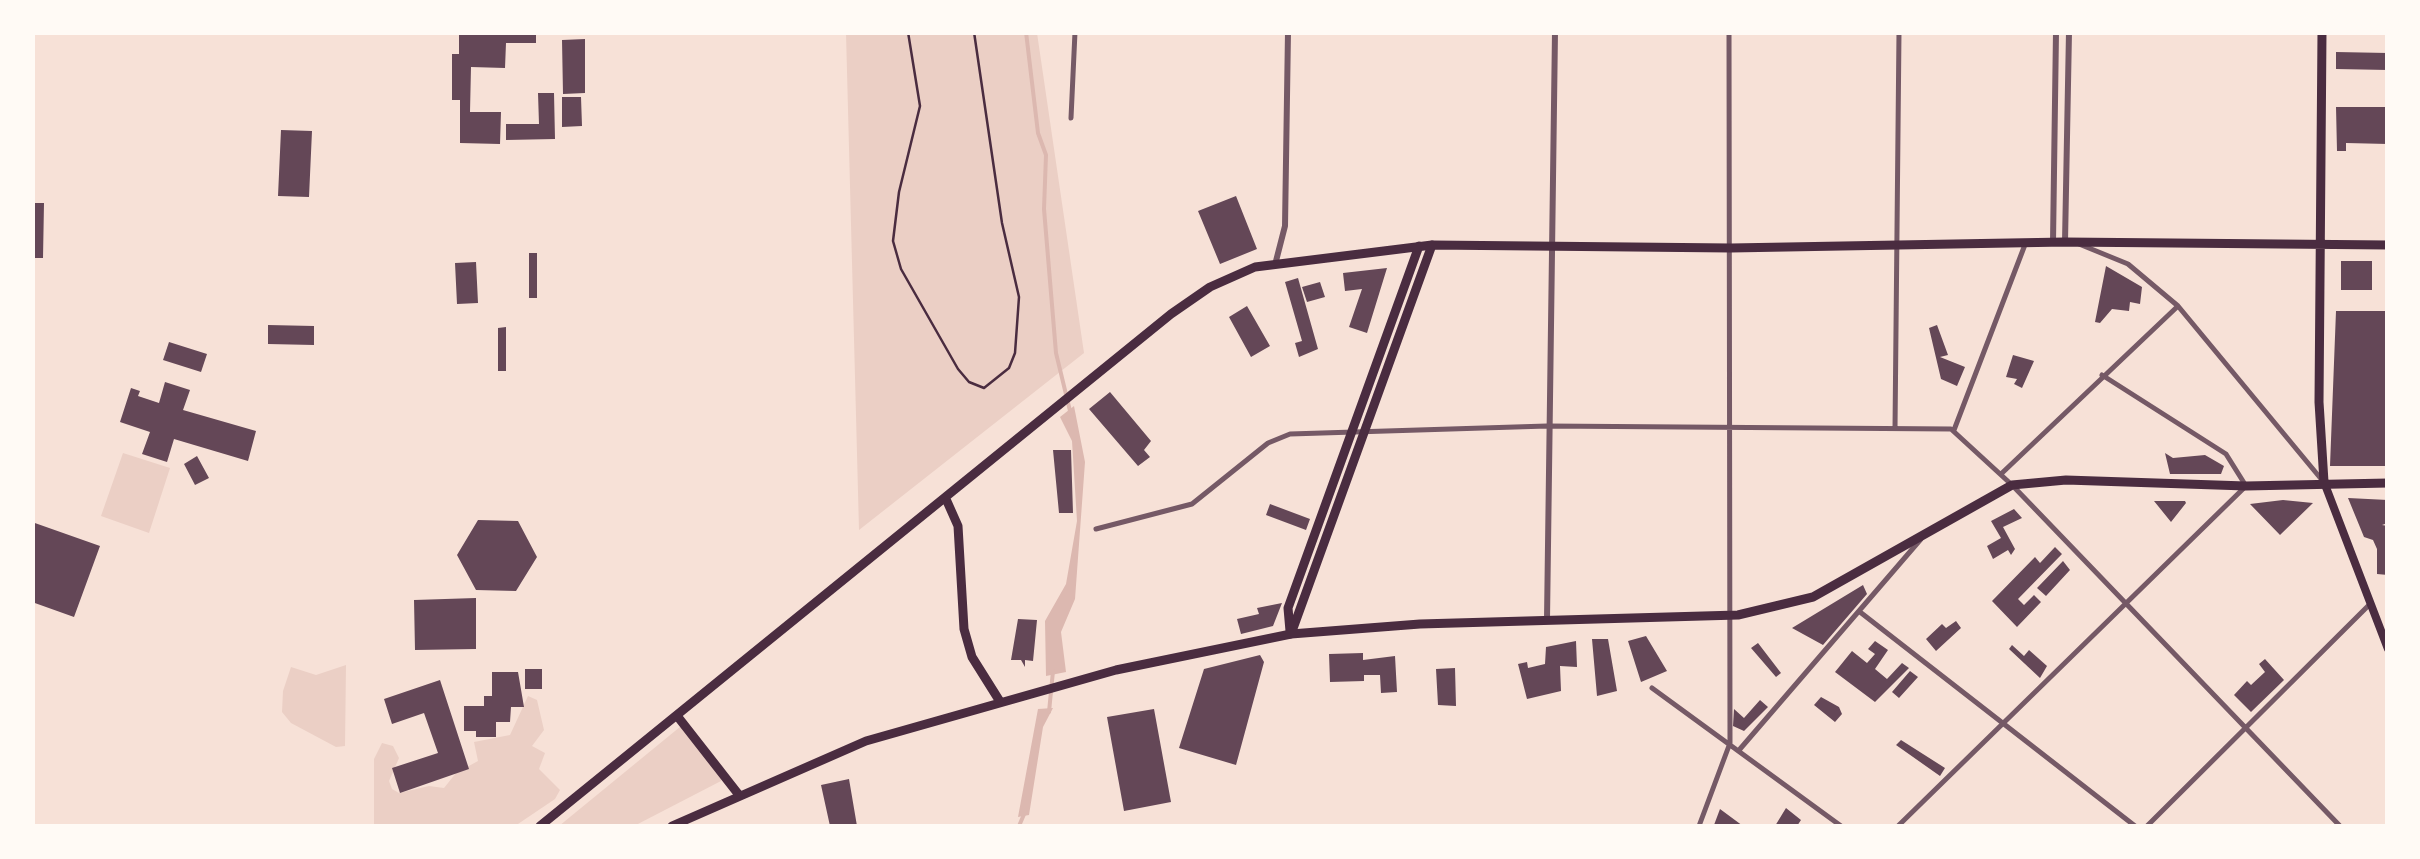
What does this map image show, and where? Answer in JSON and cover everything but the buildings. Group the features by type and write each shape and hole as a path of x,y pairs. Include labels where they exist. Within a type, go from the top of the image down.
{"main road":[{"path":"2322,32 2319,402 2324,482 2373,601 2388,649"},
{"path":"540,826 1202,292 1276,261 1418,246 1731,248 2026,242 2388,245"},
{"path":"1291,634 1288,608 1418,246"},
{"path":"1291,634 1432,246"},
{"path":"672,826 866,741 1001,699 1116,670 1291,634 1547,619 1727,614 1813,597 2012,486 2066,480 2246,486 2388,484"},
{"path":"946,500 958,526 964,629 972,658 1001,699"},
{"path":"678,716 739,795"}],"street":[{"path":"1071,118 1075,32"},
{"path":"1276,261 1284,226 1288,32"},
{"path":"1547,619 1555,32"},
{"path":"1699,826 1730,743 1729,32"},
{"path":"1895,428 1899,32"},
{"path":"2056,32 2064,242"},
{"path":"2064,242 2069,32"},
{"path":"1954,430 2026,242"},
{"path":"2064,242 2128,264 2178,306 2324,482"},
{"path":"2001,474 2178,306"},
{"path":"1898,826 2246,486 2226,454 2102,375"},
{"path":"1096,529 1192,504 1280,436 1547,426 1954,430 2247,725 2340,826"},
{"path":"1740,749 1929,530"},
{"path":"2147,826 2373,601"},
{"path":"1860,612 2134,826"},
{"path":"1652,688 1740,749 1838,826"}],"path":[{"path":"908,32 920,106 899,192 893,241 901,268 958,369 969,382 984,388 1009,368 1015,352 1018,297 1002,223 974,32"}],"shaded area":[{"path":"846,33 1037,33 1084,353 859,530"},
{"path":"1074,406 1085,462 1075,599 1061,632 1066,672 1046,676 1045,621 1066,584 1077,521 1072,441 1060,417"},
{"path":"123,453 170,468 149,533 101,516"},
{"path":"346,665 345,746 336,747 291,723 282,712 283,691 291,667 316,675"},
{"path":"528,696 537,700 544,730 532,746 545,753 539,769 560,790 555,799 515,826 374,826 374,759 382,743 393,746 399,758 389,781 392,789 399,793 429,786 444,788 456,773 478,761 474,742 510,735"},
{"path":"1053,708 1043,727 1029,815 1018,817 1038,709"},
{"path":"686,722 724,768 721,781 634,826 559,826"}],"waterway":[{"path":"1026,32 1038,133 1046,155 1044,209 1056,353 1071,415"},
{"path":"1049,712 1053,671"},
{"path":"1019,826 1025,812"}]}
